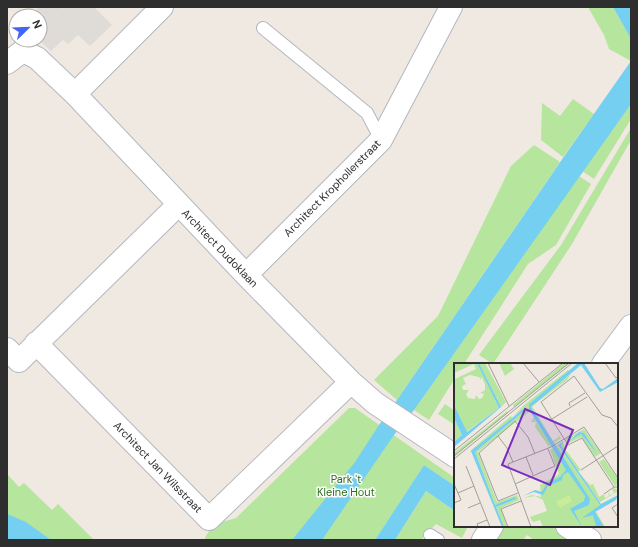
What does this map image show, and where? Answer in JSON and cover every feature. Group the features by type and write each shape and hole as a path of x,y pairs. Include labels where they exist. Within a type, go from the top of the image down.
{"street":[{"path":"75,94 162,7"},
{"name":"Architect Krophollerstraat","path":"246,275 381,140 451,7"},
{"name":"Architect Dudoklaan","path":"15,57 37,58 75,94 246,275 351,382 375,403 454,455"},
{"path":"7,349 19,361 178,204"},
{"path":"604,363 631,326"},
{"name":"Architect Jan Wilsstraat","path":"36,343 209,519 351,382"},
{"path":"483,540 491,527"},
{"path":"569,527 590,540"}],"lane":[{"path":"262,28 367,113 381,140"}],"green space":[{"path":"588,7 613,7 631,39 631,61 609,49 604,35"},
{"path":"573,99 594,114 563,157 541,140 542,103 560,116"},
{"path":"631,104 631,119 594,179 582,171"},
{"path":"631,128 631,140 572,244 494,363 479,355 561,245"},
{"path":"534,145 560,162 397,400 374,380 438,316 511,166"},
{"path":"579,176 591,184 556,245 528,264 465,363 454,363 454,380 429,420 414,410"},
{"path":"445,404 454,410 454,424 438,414"},
{"name":"Park 't Kleine Hout","path":"349,408 355,408 454,477 454,485 424,465 375,540 204,540 212,525 236,518"},
{"path":"7,474 19,487 24,483 52,510 58,504 94,540 7,540"},
{"path":"426,491 454,510 454,527 468,527 462,538 436,524 421,540 395,540"},
{"path":"501,527 556,527 576,540 534,540 527,535 523,540 493,540"}],"shaded area":[{"path":"61,7 64,9 66,7 94,7 112,25 90,46 78,35 68,44 63,40 51,51 48,48 48,8 38,8"}],"water":[{"path":"613,7 631,7 631,39"},
{"path":"631,61 631,104 414,410 394,435 322,540 292,540 355,462 379,425"},
{"path":"424,465 454,485 454,510 426,491 395,540 375,540"},
{"path":"7,514 26,522 51,540 7,540"}]}
